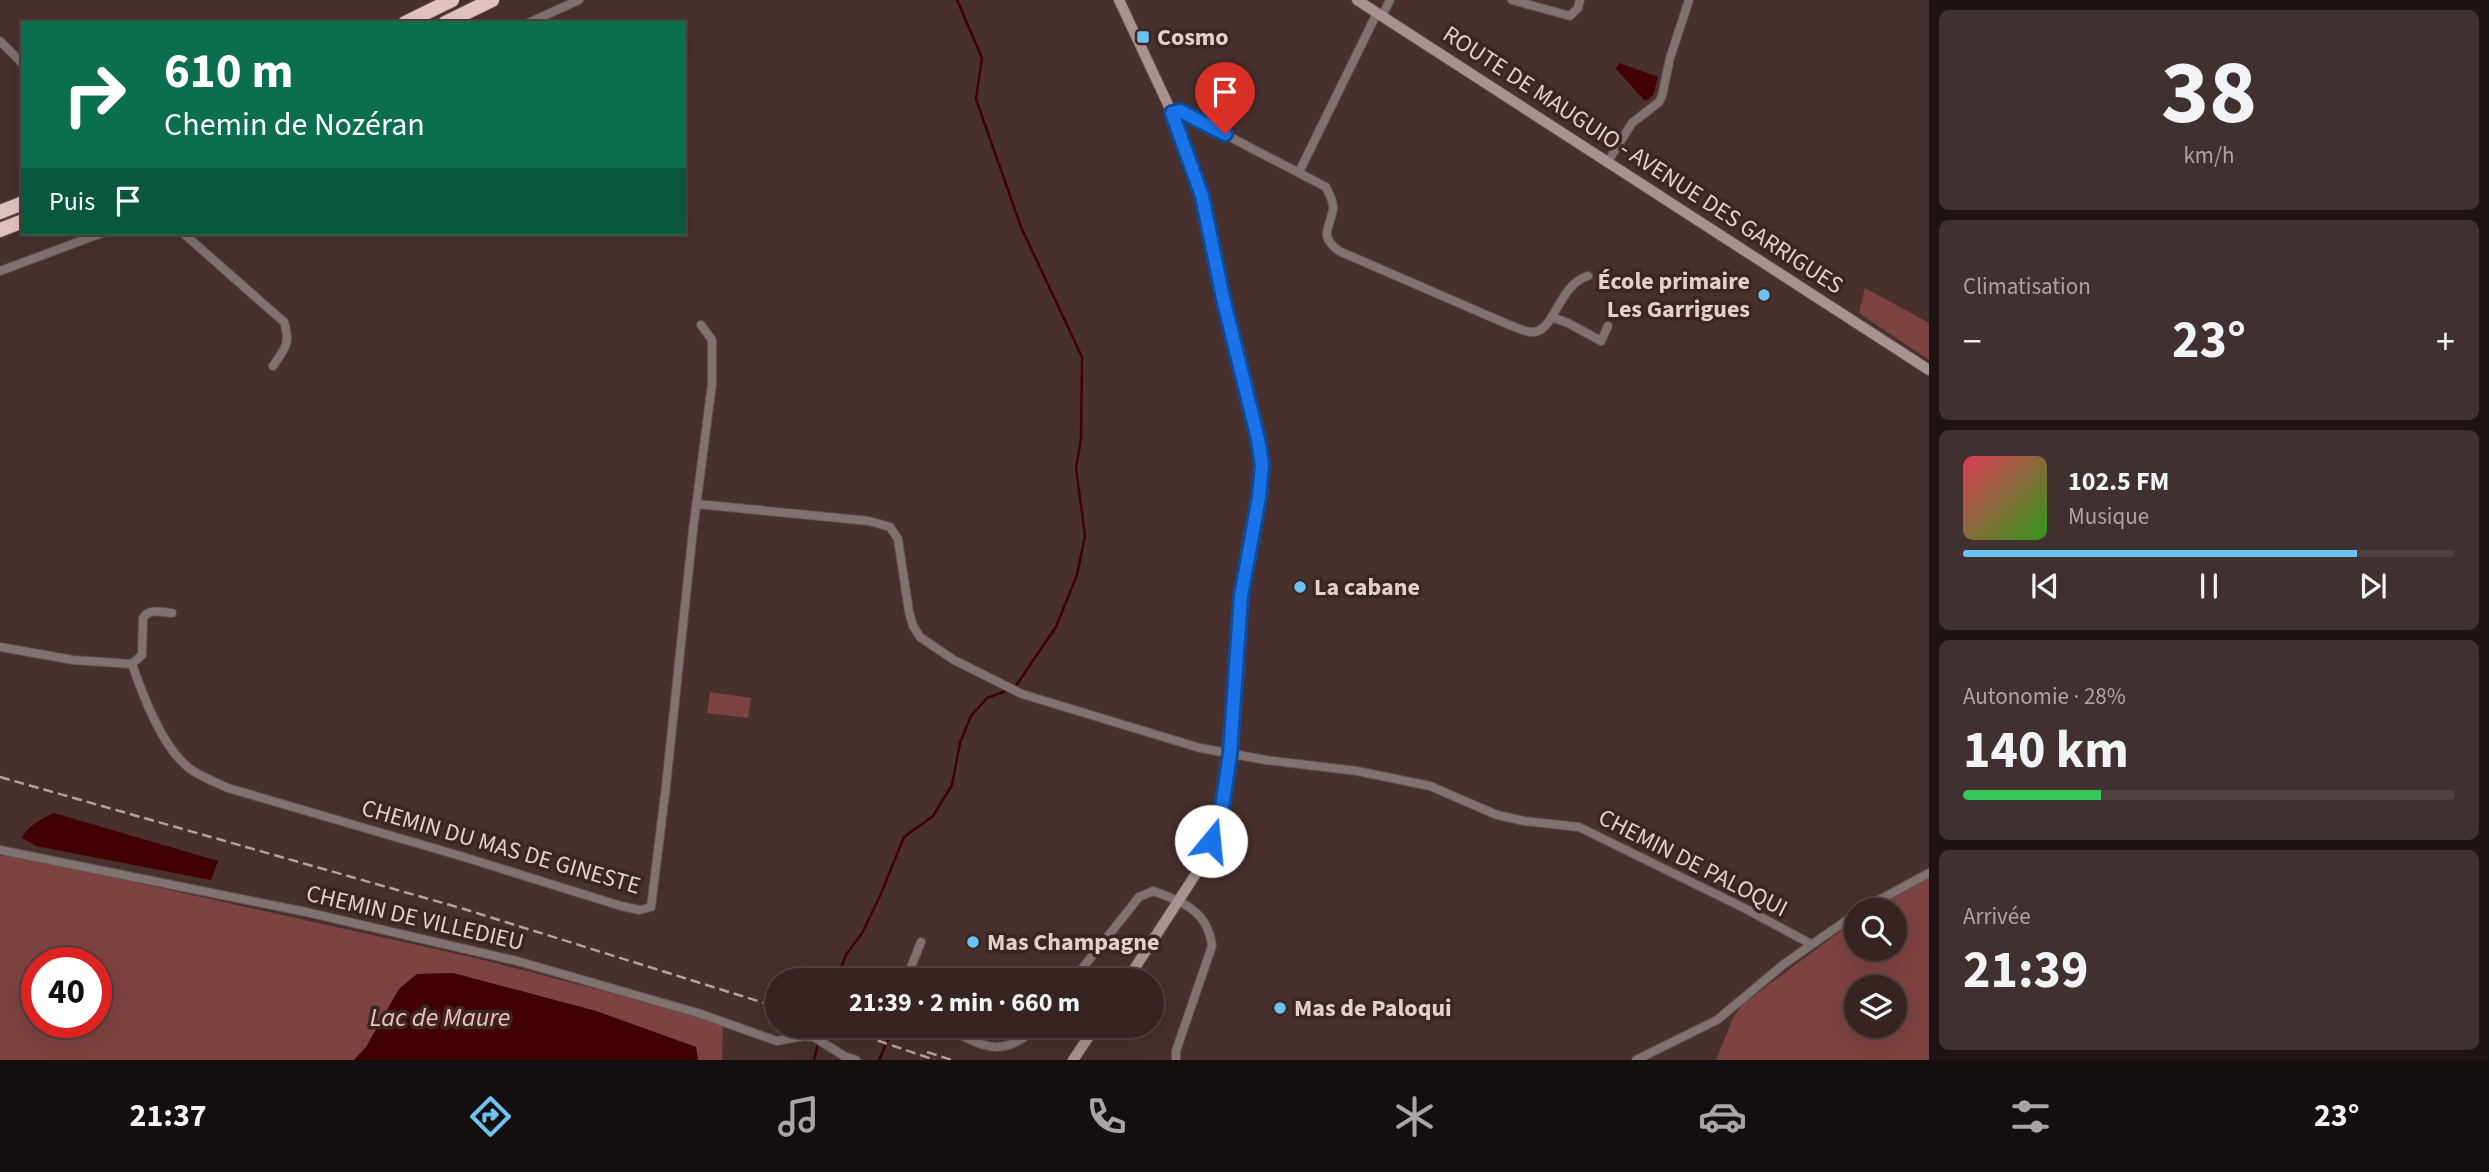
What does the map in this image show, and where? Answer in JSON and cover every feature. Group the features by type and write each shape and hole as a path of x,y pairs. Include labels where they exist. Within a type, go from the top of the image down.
{"highway":[{"path":"409,21 452,0"},
{"path":"449,21 492,0"},
{"path":"0,212 21,204"},
{"path":"0,230 21,222"}],"street":[{"path":"532,21 579,0"},
{"path":"1119,0 1172,113 1202,196 1223,298 1261,452 1260,489 1236,641 1230,754 1222,807 1199,869 1135,968"},
{"name":"ROUTE DE MAUGUIO - AVENUE DES GARRIGUES","path":"1357,0 1929,370"},
{"path":"1299,172 1379,15 1390,0"},
{"path":"1512,0 1570,16 1578,8 1580,0"},
{"path":"1607,163 1632,124 1659,102 1689,0"},
{"path":"0,41 21,62"},
{"path":"1172,113 1180,111 1325,187 1333,210 1326,236 1330,244 1339,251 1531,333 1542,330 1552,317 1565,290 1580,278 1588,276"},
{"path":"0,271 97,235"},
{"path":"185,235 284,322 289,338 274,366"},
{"path":"1552,317 1601,341 1608,326"},
{"path":"697,504 713,363 712,340 701,326"},
{"name":"CHEMIN DE PALOQUI","path":"697,504 869,521 890,527 898,539 913,626 920,637 931,646 1022,694 1200,748 1357,771 1430,786 1497,815 1578,827 1746,909 1811,944"},
{"name":"CHEMIN DU MAS DE GINESTE","path":"132,664 143,695 170,747 187,767 202,776 228,788 464,856 621,906 640,910 651,907 697,504"},
{"path":"0,647 73,660 132,664 142,655 142,618 151,611 172,613"},
{"name":"CHEMIN DE VILLEDIEU","path":"0,850 306,912 517,961 698,1013 777,1041 804,1036 818,1039 856,1060"},
{"path":"1883,898 1929,873"},
{"path":"1083,968 1139,897 1153,891 1180,901 1201,917 1207,925 1212,946 1176,1051 1176,1060"},
{"path":"1636,1060 1717,1020 1811,944 1844,921"},
{"path":"911,968 921,942"},
{"path":"968,1038 982,1045 1005,1048 1024,1038"},
{"path":"1073,1060 1088,1038"}],"shaded area":[{"path":"1865,288 1929,323 1929,360 1859,313"},
{"path":"710,692 751,698 748,718 707,713"},
{"path":"8,854 480,959 723,1022 722,1060 698,1060 696,1047 596,1011 453,973 417,974 399,989 366,1047 354,1060 0,1060 0,856"},
{"path":"1929,875 1929,1060 1716,1060 1734,1016 1743,1004 1844,929 1844,961 1907,961 1907,898 1892,898"}],"water":[{"path":"1619,63 1658,77 1653,95 1648,100 1644,100 1616,69"},
{"path":"54,813 218,861 211,880 36,846 22,838 32,826"},
{"name":"Lac de Maure","path":"453,973 596,1011 696,1047 698,1060 354,1060 366,1047 399,989 417,974"}],"waterway":[{"path":"957,0 982,58 976,99 1021,227 1082,357 1081,439 1076,468 1085,536 1077,575 1056,627 1015,687"},
{"path":"841,968 880,896 904,837 933,816 952,785 960,743 971,716 987,698 1009,690"},
{"path":"814,1060 819,1038"},
{"path":"879,1060 889,1038"}],"railway":[{"path":"0,777 464,909 765,1003"},
{"path":"870,1038 935,1060"},
{"path":"927,1052 952,1060"}],"place":[{"name":"Cosmo","path":"1143,37"},
{"name":"École primaire Les Garrigues","path":"1764,295"},
{"name":"La cabane","path":"1300,587"},
{"name":"Mas Champagne","path":"973,942"},
{"name":"Mas de Paloqui","path":"1280,1008"}],"route":[{"path":"1211,841 1222,807 1230,754 1236,641 1262,465 1202,196 1172,113 1180,111 1225,134"}]}
